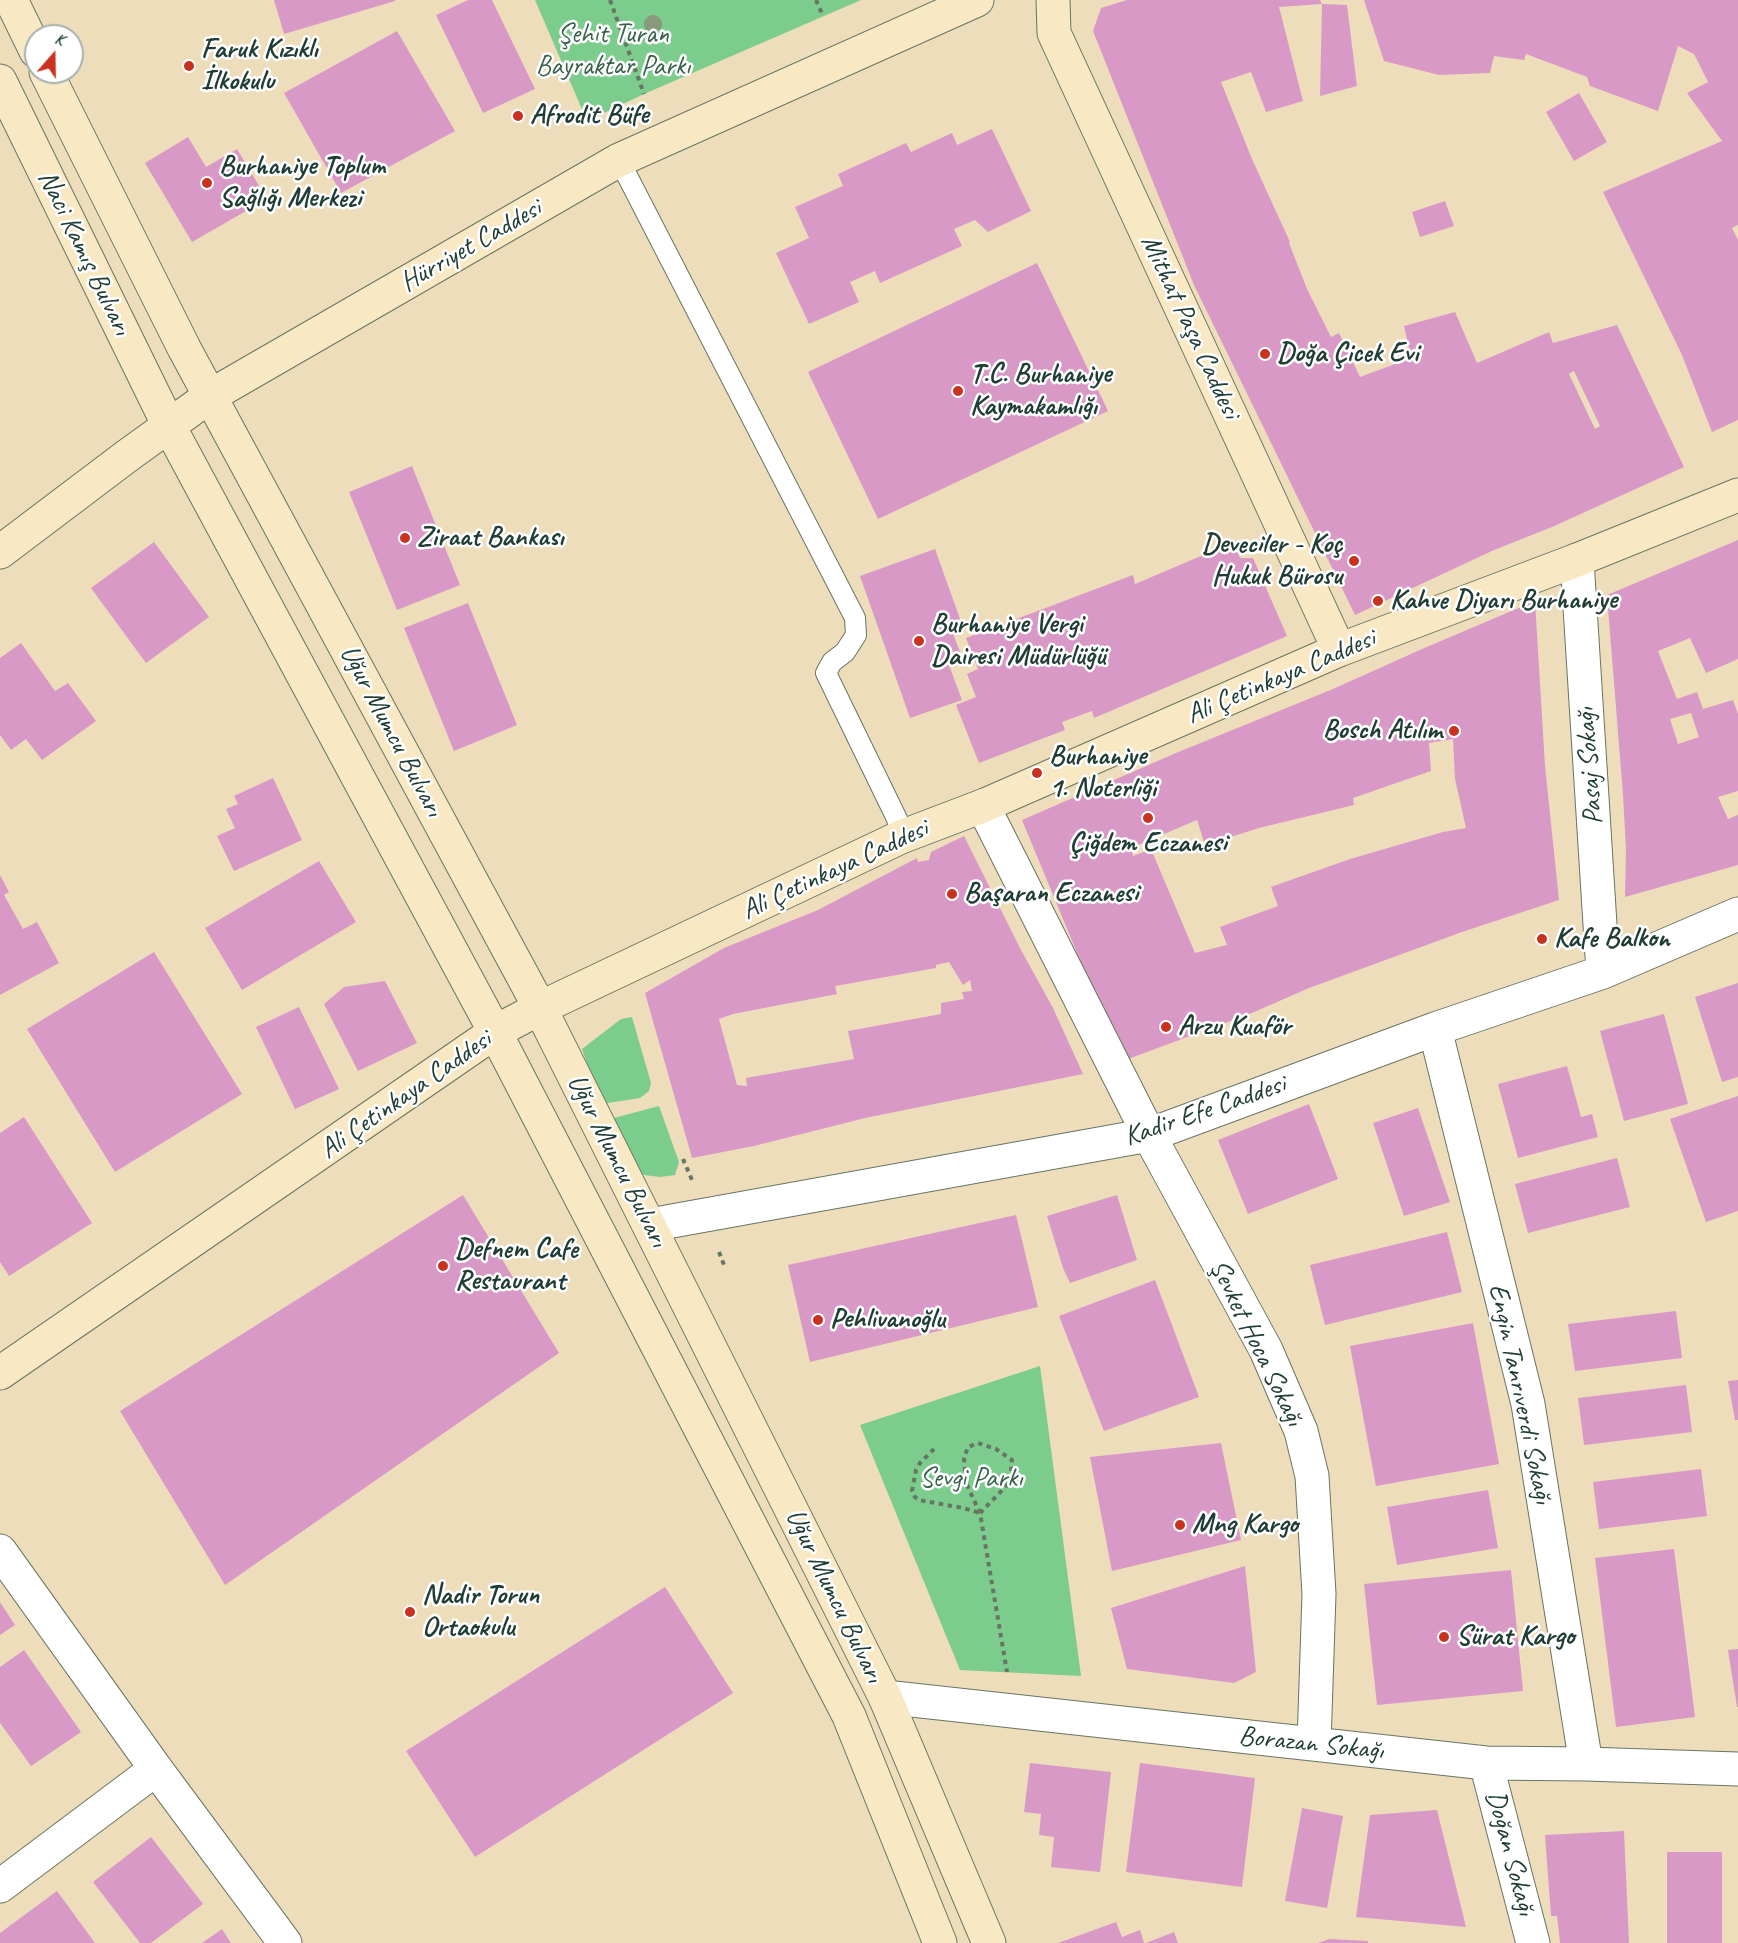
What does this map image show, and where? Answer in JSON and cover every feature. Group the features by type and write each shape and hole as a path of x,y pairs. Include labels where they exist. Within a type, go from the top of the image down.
{"street":[{"name":"Hürriyet Caddesi","path":"0,552 210,396 619,160 977,0"},
{"name":"Mithat Paşa Caddesi","path":"1053,0 1054,33 1339,650"},
{"path":"8,8 24,33"},
{"name":"Naci Kamış Bulvarı","path":"0,81 169,426"},
{"name":"Naci Kamış Bulvarı","path":"52,84 210,396"},
{"name":"Uğur Mumcu Bulvarı","path":"210,396 540,1008 650,1224 885,1697 989,1943"},
{"name":"Uğur Mumcu Bulvarı","path":"169,426 495,1032 849,1716 940,1943"},
{"name":"Ali Çetinkaya Caddesi","path":"3,1365 495,1032 540,1008 901,837 985,805 1339,650 1577,560 1738,495"},
{"name":"Pasaj Sokağı","path":"1577,560 1603,972"},
{"name":"Şevket Hoca Sokağı","path":"985,805 990,820 1149,1135 1266,1350 1301,1431 1312,1476 1319,1594 1314,1744"},
{"name":"Kadir Efe Caddesi","path":"650,1224 1149,1135 1435,1029 1603,972 1738,914"},
{"name":"Engin Tanrıverdi Sokağı","path":"1435,1029 1528,1404 1586,1764"},
{"path":"0,1551 156,1769 285,1943"},
{"name":"Borazan Sokağı","path":"885,1697 1486,1763 1738,1769"},
{"name":"Doğan Sokağı","path":"1486,1763 1533,1943"},
{"path":"0,1886 156,1769"}],"lane":[{"path":"619,160 855,618 856,635 845,652 832,662 826,673 897,819 901,837"}],"path":[{"path":"610,0 644,94"},
{"path":"816,0 823,16"},
{"path":"980,1513 1010,1482 1012,1460 996,1449 978,1443 968,1447 964,1458 964,1471 966,1483 980,1513 1007,1673"},
{"path":"934,1449 916,1470 912,1491 915,1497 919,1500 980,1513"}],"green space":[{"name":"Şehit Turan Bayraktar Parkı","path":"535,0 861,0 587,121"},
{"path":"632,1017 651,1083 649,1091 640,1098 601,1104 582,1049 621,1019"},
{"path":"659,1106 679,1162 675,1175 660,1177 644,1175 630,1166 610,1119"},
{"name":"Sevgi Parkı","path":"1040,1366 1081,1676 960,1670 860,1425"}],"building":[{"path":"274,0 395,0 395,1 284,34"},
{"path":"468,0 492,0 535,89 483,113 436,15"},
{"path":"1127,0 1320,0 1322,4 1279,7 1303,101 1266,112 1251,72 1221,82 1252,159 1290,242 1307,289 1331,337 1339,333 1360,377 1411,358 1404,326 1455,312 1477,363 1549,332 1553,343 1617,325 1684,467 1552,527 1494,550 1355,615 1194,285 1093,31 1101,8","holes":["1574,371 1600,426 1595,429 1569,374"]},
{"path":"1364,0 1738,0 1738,225 1732,228 1738,240 1738,420 1712,432 1682,355 1603,192 1722,141 1687,93 1708,82 1694,54 1678,46 1658,111 1590,86 1587,77 1526,54 1524,60 1494,56 1490,73 1439,75 1384,61"},
{"path":"1322,4 1347,5 1357,86 1320,96"},
{"path":"397,31 455,131 341,193 284,93"},
{"path":"1579,93 1607,142 1574,161 1546,112"},
{"path":"992,129 1031,211 988,232 975,220 954,229 962,246 880,283 875,271 850,282 859,302 809,324 776,253 809,238 795,207 843,186 838,174 906,143 911,152 952,133 957,145"},
{"name":"Burhaniye Toplum Sağlığı Merkezi","path":"188,137 206,167 237,149 267,199 192,242 145,163"},
{"path":"1445,201 1454,226 1420,237 1412,212"},
{"name":"T.C. Burhaniye Kaymakamlığı","path":"1037,263 1108,411 878,519 808,372"},
{"name":"Ziraat Bankası","path":"412,466 460,585 397,610 349,492"},
{"path":"1738,540 1738,659 1706,673 1690,638 1658,651 1677,699 1697,692 1703,709 1733,700 1738,714 1738,791 1718,797 1728,819 1738,815 1738,865 1625,897 1626,849 1623,795 1607,595","holes":["1691,713 1699,737 1678,744 1670,719"]},
{"path":"154,542 209,617 146,663 91,588"},
{"path":"1234,542 1240,558 1253,558 1287,636 1094,718 1092,711 1062,722 1065,730 979,763 956,705 976,697 967,674 978,669 966,638 1133,575 1135,584"},
{"name":"Burhaniye Vergi Dairesi Müdürlüğü","path":"935,549 960,619 949,623 963,660 949,665 962,700 910,718 860,576"},
{"path":"1535,601 1545,766 1559,900 1462,932 1309,988 1252,1013 1120,1062 1022,820","holes":["1453,739 1455,779 1466,828 1443,832 1350,859 1271,887 1278,906 1220,927 1227,945 1195,953 1151,849 1133,856 1131,848 1197,820 1205,845 1259,828 1354,805 1353,798 1431,771 1429,743"]},
{"path":"468,603 517,725 454,751 404,628"},
{"path":"21,643 55,691 68,683 96,721 42,760 26,739 11,750 0,735 0,658"},
{"path":"273,778 302,840 234,871 217,836 235,828 226,809 238,804 234,796"},
{"path":"964,836 1053,1008 1083,1074 865,1118 754,1146 692,1158 645,993 724,948 818,910 917,858 918,862 929,860 931,852","holes":["949,962 963,985 970,980 972,991 962,992 964,999 941,1003 941,1014 848,1031 854,1059 746,1078 747,1086 737,1085 719,1019 733,1014 837,994 835,986 936,968 936,965"]},
{"path":"319,861 356,922 242,990 205,928"},
{"path":"0,875 9,892 4,895 23,929 37,922 59,963 0,995"},
{"path":"154,952 242,1094 115,1172 27,1029"},
{"path":"385,981 417,1043 358,1071 324,1004 344,987"},
{"path":"1738,983 1738,1077 1722,1082 1695,997"},
{"path":"299,1007 339,1089 295,1109 256,1027"},
{"path":"1664,1014 1688,1104 1624,1121 1600,1031"},
{"path":"1567,1066 1581,1117 1592,1114 1598,1137 1518,1158 1498,1084"},
{"path":"1738,1096 1738,1211 1706,1222 1670,1119"},
{"path":"1309,1104 1338,1179 1248,1214 1218,1140"},
{"path":"1418,1108 1450,1202 1404,1216 1373,1123"},
{"path":"24,1117 92,1223 9,1276 0,1262 0,1133"},
{"path":"1617,1158 1630,1207 1528,1233 1515,1184"},
{"path":"463,1195 559,1353 225,1585 120,1411"},
{"path":"1117,1195 1137,1260 1070,1283 1047,1216"},
{"path":"1016,1215 1038,1307 810,1362 788,1265"},
{"path":"1447,1232 1462,1292 1325,1325 1310,1265"},
{"path":"1155,1280 1199,1397 1104,1431 1059,1316"},
{"path":"1676,1311 1682,1358 1575,1371 1568,1324"},
{"path":"1473,1323 1499,1464 1376,1486 1350,1346"},
{"path":"1738,1380 1738,1420 1735,1420 1728,1381"},
{"path":"1686,1385 1692,1432 1584,1445 1578,1398"},
{"path":"1221,1443 1241,1540 1112,1571 1090,1457"},
{"path":"1701,1469 1707,1516 1599,1529 1593,1482"},
{"path":"1488,1490 1498,1548 1397,1565 1387,1507"},
{"path":"1674,1549 1695,1717 1616,1727 1595,1558"},
{"path":"1245,1566 1256,1672 1234,1683 1127,1669 1111,1608"},
{"path":"1511,1570 1523,1691 1377,1705 1364,1584"},
{"path":"665,1587 733,1693 475,1857 406,1751"},
{"path":"0,1602 15,1625 0,1635"},
{"path":"1738,1649 1738,1707 1737,1707 1728,1650"},
{"path":"24,1650 81,1732 31,1766 0,1723 0,1667"},
{"path":"1030,1763 1111,1772 1100,1872 1051,1867 1054,1837 1039,1835 1041,1814 1024,1812"},
{"path":"1140,1763 1255,1778 1242,1887 1126,1872"},
{"path":"1302,1808 1343,1816 1327,1908 1285,1901"},
{"path":"1437,1810 1466,1927 1356,1917 1370,1815"},
{"path":"1624,1831 1629,1943 1560,1943 1557,1916 1551,1916 1545,1835"},
{"path":"151,1837 203,1904 151,1943 140,1943 93,1882"},
{"path":"1667,1852 1722,1852 1722,1943 1667,1943"},
{"path":"57,1891 95,1943 0,1943 0,1933"},
{"path":"1116,1922 1122,1937 1140,1930 1144,1943 1058,1943"},
{"path":"222,1929 231,1943 202,1943"},
{"path":"1174,1932 1178,1943 1146,1943"},
{"path":"1329,1939 1368,1941 1368,1943 1318,1943"}],"place":[{"name":"Faruk Kızıklı İlkokulu","path":"189,66"},
{"name":"Afrodit Büfe","path":"518,116"},
{"name":"Burhaniye Toplum Sağlığı Merkezi","path":"207,183"},
{"name":"Doğa Çicek Evi","path":"1265,354"},
{"name":"T.C. Burhaniye Kaymakamlığı","path":"958,391"},
{"name":"Ziraat Bankası","path":"405,538"},
{"name":"Deveciler - Koç Hukuk Bürosu","path":"1354,561"},
{"name":"Kahve Diyarı Burhaniye","path":"1378,601"},
{"name":"Burhaniye Vergi Dairesi Müdürlüğü","path":"919,641"},
{"name":"Bosch Atılım","path":"1454,731"},
{"name":"Burhaniye 1. Noterliği","path":"1037,773"},
{"name":"Çiğdem Eczanesi","path":"1148,818"},
{"name":"Başaran Eczanesi","path":"952,894"},
{"name":"Kafe Balkon","path":"1542,939"},
{"name":"Arzu Kuaför","path":"1166,1027"},
{"name":"Defnem Cafe Restaurant","path":"443,1266"},
{"name":"Pehlivanoğlu","path":"818,1320"},
{"name":"Mng Kargo","path":"1180,1525"},
{"name":"Nadir Torun Ortaokulu","path":"410,1612"},
{"name":"Sürat Kargo","path":"1444,1637"}]}
